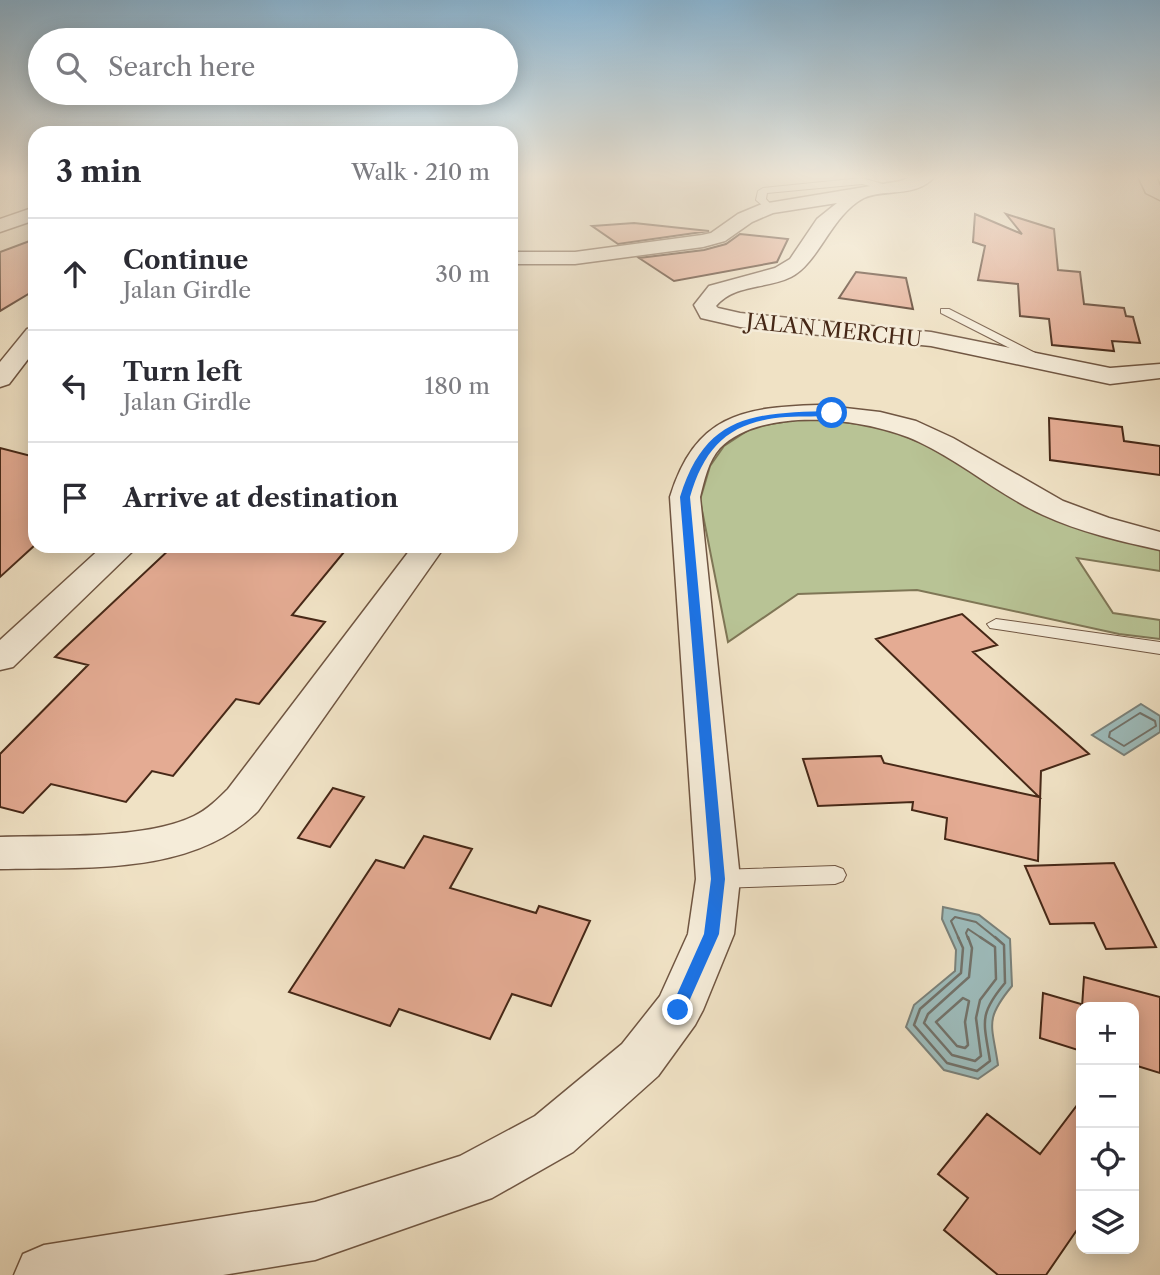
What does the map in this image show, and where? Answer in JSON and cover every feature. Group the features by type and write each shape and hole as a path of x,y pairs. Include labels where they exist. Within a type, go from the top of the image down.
{"street":[{"path":"518,258 575,258 712,239 717,236"},
{"name":"JALAN MERCHU","path":"815,236 792,267 783,273 717,291 705,305 709,313 740,320 931,339 1110,376 1160,371"},
{"path":"0,379 28,343"},
{"path":"44,1275 315,1231 472,1179 554,1134 640,1060 678,1010 711,934 718,879 685,497 694,468 713,441 739,426 785,415 832,413 888,422 927,435 1041,502 1128,534 1160,541"},
{"path":"0,659 114,553"},
{"path":"0,853 97,849 165,841 206,829 227,816 243,800 424,553"}],"lane":[{"path":"945,312 1057,367"},
{"path":"996,624 1160,648"},
{"path":"718,879 835,875"}],"green space":[{"path":"807,418 885,427 1160,548 1160,571 1077,558 1113,613 1160,620 1160,639 1119,634 917,590 798,594 728,642 700,500 710,466 724,446 753,427"}],"water":[{"path":"1141,704 1160,716 1160,732 1124,755 1092,735"},
{"path":"943,907 979,915 1010,939 1012,986 997,1007 992,1023 998,1065 978,1079 944,1070 906,1027 914,1005 955,971 956,950 942,919"}],"building":[{"path":"606,236 678,236 618,244"},
{"path":"738,236 788,239 777,262 674,281 639,258 704,250 726,244"},
{"path":"973,236 1055,236 1058,270 1080,272 1084,304 1124,308 1126,316 1133,317 1140,343 1112,341 1114,351 1052,345 1049,319 1020,316 1018,284 978,280 985,246 973,242"},
{"path":"28,242 28,294 0,311 0,252"},
{"path":"856,272 906,278 913,309 839,298"},
{"path":"1049,418 1122,427 1124,441 1160,446 1160,475 1050,460"},
{"path":"0,448 28,455 28,551 0,577"},
{"path":"166,553 343,553 292,615 325,622 259,704 236,699 173,776 152,771 126,802 51,784 23,813 0,807 0,754 88,665 55,657"},
{"path":"962,614 997,645 973,652 1089,754 1041,771 1038,861 945,839 947,818 912,810 913,802 818,806 803,759 881,756 884,763 1039,797 876,639"},
{"path":"333,788 364,797 330,847 298,838"},
{"path":"424,836 472,849 450,888 536,913 539,906 590,921 551,1006 512,994 490,1039 399,1009 390,1026 289,992 376,860 404,868"},
{"path":"1114,863 1156,947 1106,949 1094,923 1050,924 1025,866"},
{"path":"1084,977 1160,997 1160,1073 1139,1067 1139,1002 1082,1002"},
{"path":"1043,993 1076,1003 1076,1049 1040,1038"},
{"path":"1076,1107 1076,1231 1046,1275 998,1275 944,1230 968,1198 938,1174 987,1114 1040,1154"}],"route":[{"path":"678,1010 711,934 718,879 685,497 694,468 713,441 729,429 758,419 832,413"}]}
